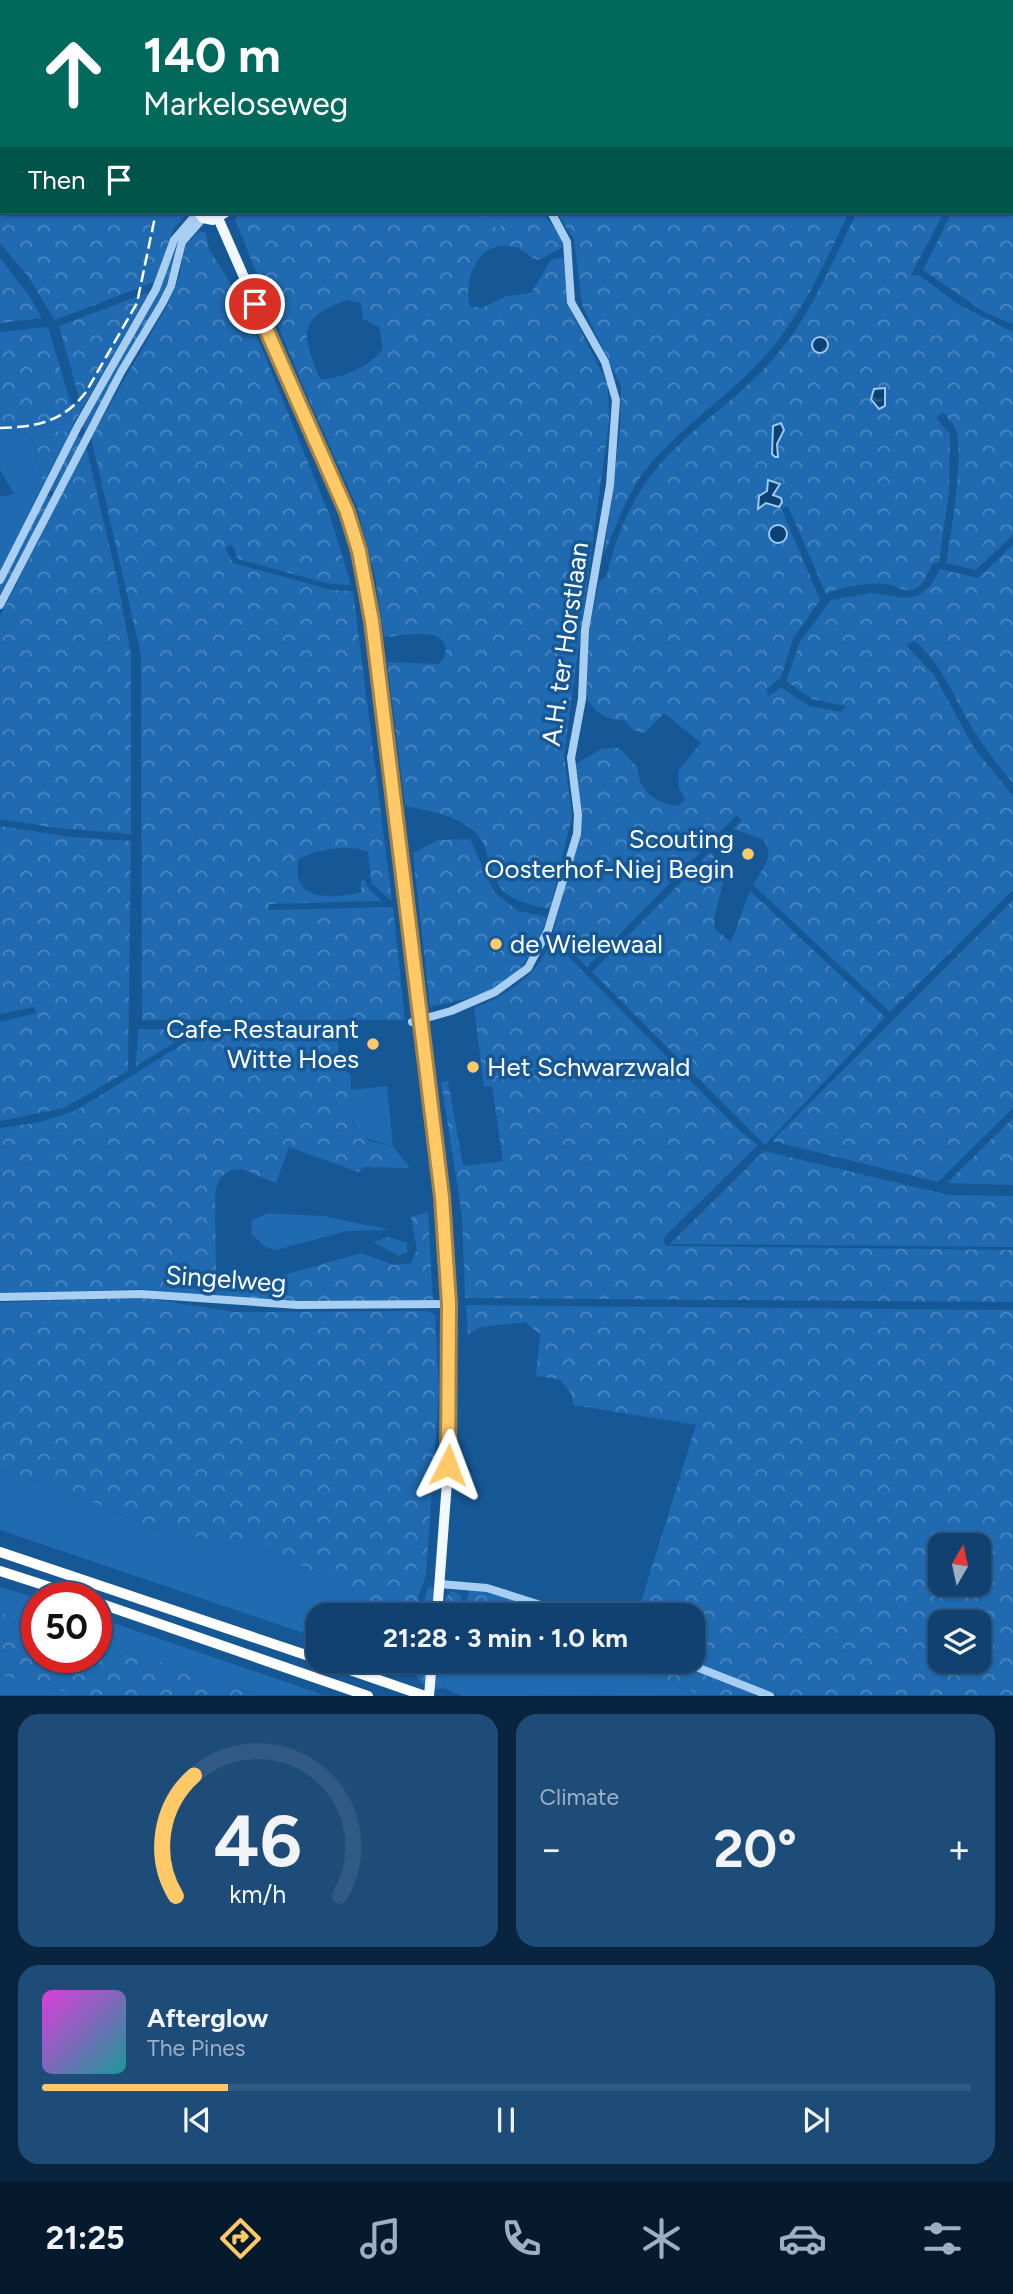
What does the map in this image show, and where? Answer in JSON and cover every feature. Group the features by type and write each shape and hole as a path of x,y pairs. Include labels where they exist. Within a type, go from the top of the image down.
{"highway":[{"path":"0,1552 306,1655"},
{"path":"0,1571 34,1582"},
{"path":"112,1608 368,1696"},
{"path":"359,1673 427,1696"}],"main road":[{"path":"200,214 222,215 248,288 327,464 359,551 372,621 416,1021 438,1155 449,1304 450,1441 438,1603"},
{"path":"427,1696 430,1673"}],"street":[{"path":"0,580 78,426 156,289 174,240 200,214"},
{"path":"0,605 121,372 162,304 171,286 182,242 200,214"},
{"name":"A.H. ter Horstlaan","path":"416,1021 495,992 528,968 548,930 576,834 579,814 571,758 582,699 585,630 610,485 616,400 605,362 571,302 568,242 552,214"},
{"name":"Singelweg","path":"0,1297 141,1294 298,1305 449,1304"},
{"path":"440,1584 487,1587 536,1603"},
{"path":"705,1670 770,1696"}],"green space":[{"path":"0,214 186,215 174,228 154,282 55,320 27,275 0,243"},
{"path":"238,214 470,214 499,229 507,214 543,214 561,236 563,247 539,260 514,247 492,248 476,263 471,273 468,295 470,306 481,308 507,296 531,293 551,260 563,257 570,309 608,385 609,422 564,755 572,816 550,909 521,902 500,887 482,841 469,827 443,815 405,806 387,662 439,664 445,656 445,646 441,639 434,635 384,637 375,576 357,507 302,384 235,220","holes":["347,300 361,303 363,319 379,327 383,348 364,366 337,377 320,379 307,339 311,321 330,307"]},
{"path":"470,214 507,214 499,229"},
{"path":"557,214 848,214 794,318 756,366 676,437 647,468 628,499 604,554 620,428 621,386 582,305 574,239"},
{"path":"856,214 943,214 911,275 919,275 959,305 1013,332 1013,535 976,570 946,563 959,457 956,430 943,412 936,418 950,434 949,492 939,562 933,564 918,587 906,590 886,584 864,585 826,594 788,506 781,508 820,600 793,639 781,677 766,690 769,696 781,687 809,706 841,712 846,706 812,699 786,681 800,642 831,600 872,593 904,598 918,596 930,586 940,569 978,578 1013,545 1013,783 971,726 932,659 914,640 907,646 934,675 974,748 1013,796 1013,890 890,1012 753,885 768,857 767,845 763,839 733,829 742,820 737,815 587,967 553,933 580,831 582,813 574,765 603,748 619,748 638,768 641,783 650,795 662,802 678,806 685,799 679,788 678,771 701,743 664,713 645,733 633,730 625,721 608,718 596,711 585,696 589,630 599,582 607,576 624,523 652,474 682,442 764,369 803,319","holes":["776,424 783,434 777,444 775,457 771,444","772,480 780,485 773,495 775,507 764,503 757,508 760,493 767,491 766,484"]},
{"path":"951,214 1013,214 1013,324 984,312 923,270"},
{"path":"199,231 206,233 209,249 245,307 331,519 351,585 330,584 238,559 232,544 225,548 233,563 332,590 353,591 392,901 372,884 368,852 352,848 334,849 299,859 300,883 306,890 326,896 349,895 361,892 361,880 365,880 368,888 382,901 269,904 268,910 393,907 405,1020 142,1020 141,655 91,437 167,306 180,274 185,246"},
{"path":"179,240 173,266 153,315 85,431 81,424 154,300"},
{"path":"0,258 30,297 42,318 0,323"},
{"path":"149,292 74,423 0,428 0,332 48,327 71,404 80,401 59,326"},
{"path":"74,423 71,431 31,434 43,485 0,571 0,497 14,494 0,470 0,428"},
{"path":"71,431 43,485 31,433"},
{"path":"75,435 82,438 55,492 48,489"},
{"path":"86,446 118,583 131,655 131,834 56,828 0,819 0,616"},
{"path":"45,495 52,497 0,600 0,584"},
{"path":"0,826 72,837 131,841 128,1071 64,1108 0,1121 0,1022 36,1013 34,1007 0,1014"},
{"path":"470,839 494,892 518,911 547,917 529,957 505,982 473,997 430,1007 413,853 438,840"},
{"path":"711,852 726,870 714,919 715,929 731,942 750,891 885,1017 765,1145 592,972"},
{"path":"1013,900 1013,1108 938,1182 772,1141"},
{"path":"551,939 740,1131 758,1145 665,1236 663,1242 667,1246 1013,1250 1013,1302 465,1298 462,1215 441,1082 448,1081 463,1166 503,1161 492,1086 484,1087 474,1008 499,997 521,982 539,963"},
{"path":"338,1028 338,1064 351,1075 353,1124 369,1141 393,1146 410,1168 364,1167 358,1172 289,1147 276,1183 242,1169 231,1170 220,1178 215,1191 216,1270 227,1280 245,1286 361,1253 394,1265 411,1263 417,1250 411,1217 428,1212 433,1302 278,1302 140,1289 0,1294 0,1128 36,1123 75,1111 207,1029"},
{"path":"138,1029 197,1029 136,1066"},
{"path":"387,1086 393,1146 362,1137 351,1118 349,1090"},
{"path":"1013,1118 1013,1185 947,1183"},
{"path":"764,1151 949,1195 1013,1196 1013,1247 670,1244"},
{"path":"268,1213 323,1216 391,1230 347,1231 276,1250 265,1247 251,1233 252,1220"},
{"path":"388,1237 407,1243 407,1252 399,1256 373,1242"},
{"path":"139,1297 234,1312 426,1311 435,1314 439,1390 426,1575 418,1597 419,1603 369,1603 346,1586 283,1557 252,1546 171,1533 142,1524 64,1489 0,1470 0,1303"},
{"path":"466,1305 1013,1310 1013,1695 777,1695 705,1667 705,1603 641,1603 696,1425 574,1405 570,1392 559,1379 536,1376 540,1334 525,1322 482,1327 468,1334"},
{"path":"0,1470 64,1489 142,1524 171,1533 252,1546 283,1557 346,1586 369,1603 306,1603 306,1634 0,1530"},
{"path":"0,1587 21,1593 21,1618 0,1613"},
{"path":"428,1587 435,1588 434,1603 424,1602"},
{"path":"470,1589 497,1593 522,1603 465,1603"},
{"path":"451,1591 461,1595 461,1603 444,1603"},
{"path":"0,1613 21,1618 21,1673 112,1673 112,1646 256,1695 78,1695 0,1675"},
{"path":"112,1622 324,1695 256,1695 112,1646"},
{"path":"414,1673 445,1673 443,1688 433,1689 422,1683"},
{"path":"445,1673 647,1673 702,1695 463,1696 443,1688"},
{"path":"647,1673 699,1673 757,1695 702,1695"},
{"path":"0,1675 78,1695 0,1695"}],"water":[{"path":"820,337 826,339 826,351 820,353 814,351 812,345 814,339"},
{"path":"885,388 885,406 879,409 871,399 874,389"},
{"path":"781,423 784,430 777,444 778,457 775,457 772,454 773,426"},
{"path":"768,480 780,484 773,495 781,498 782,502 779,507 766,503 758,509 759,496 767,491"},
{"path":"778,525 784,528 787,534 784,540 778,543 772,540 769,534 772,528"}],"railway":[{"path":"0,428 48,421 68,410 86,392 137,303 156,214"}],"place":[{"name":"Scouting Oosterhof-Niej Begin","path":"748,854"},
{"name":"de Wielewaal","path":"496,944"},
{"name":"Cafe-Restaurant Witte Hoes","path":"373,1044"},
{"name":"Het Schwarzwald","path":"473,1067"}],"route":[{"path":"255,304 347,512 367,588 442,1197 449,1304 448,1465"}]}
